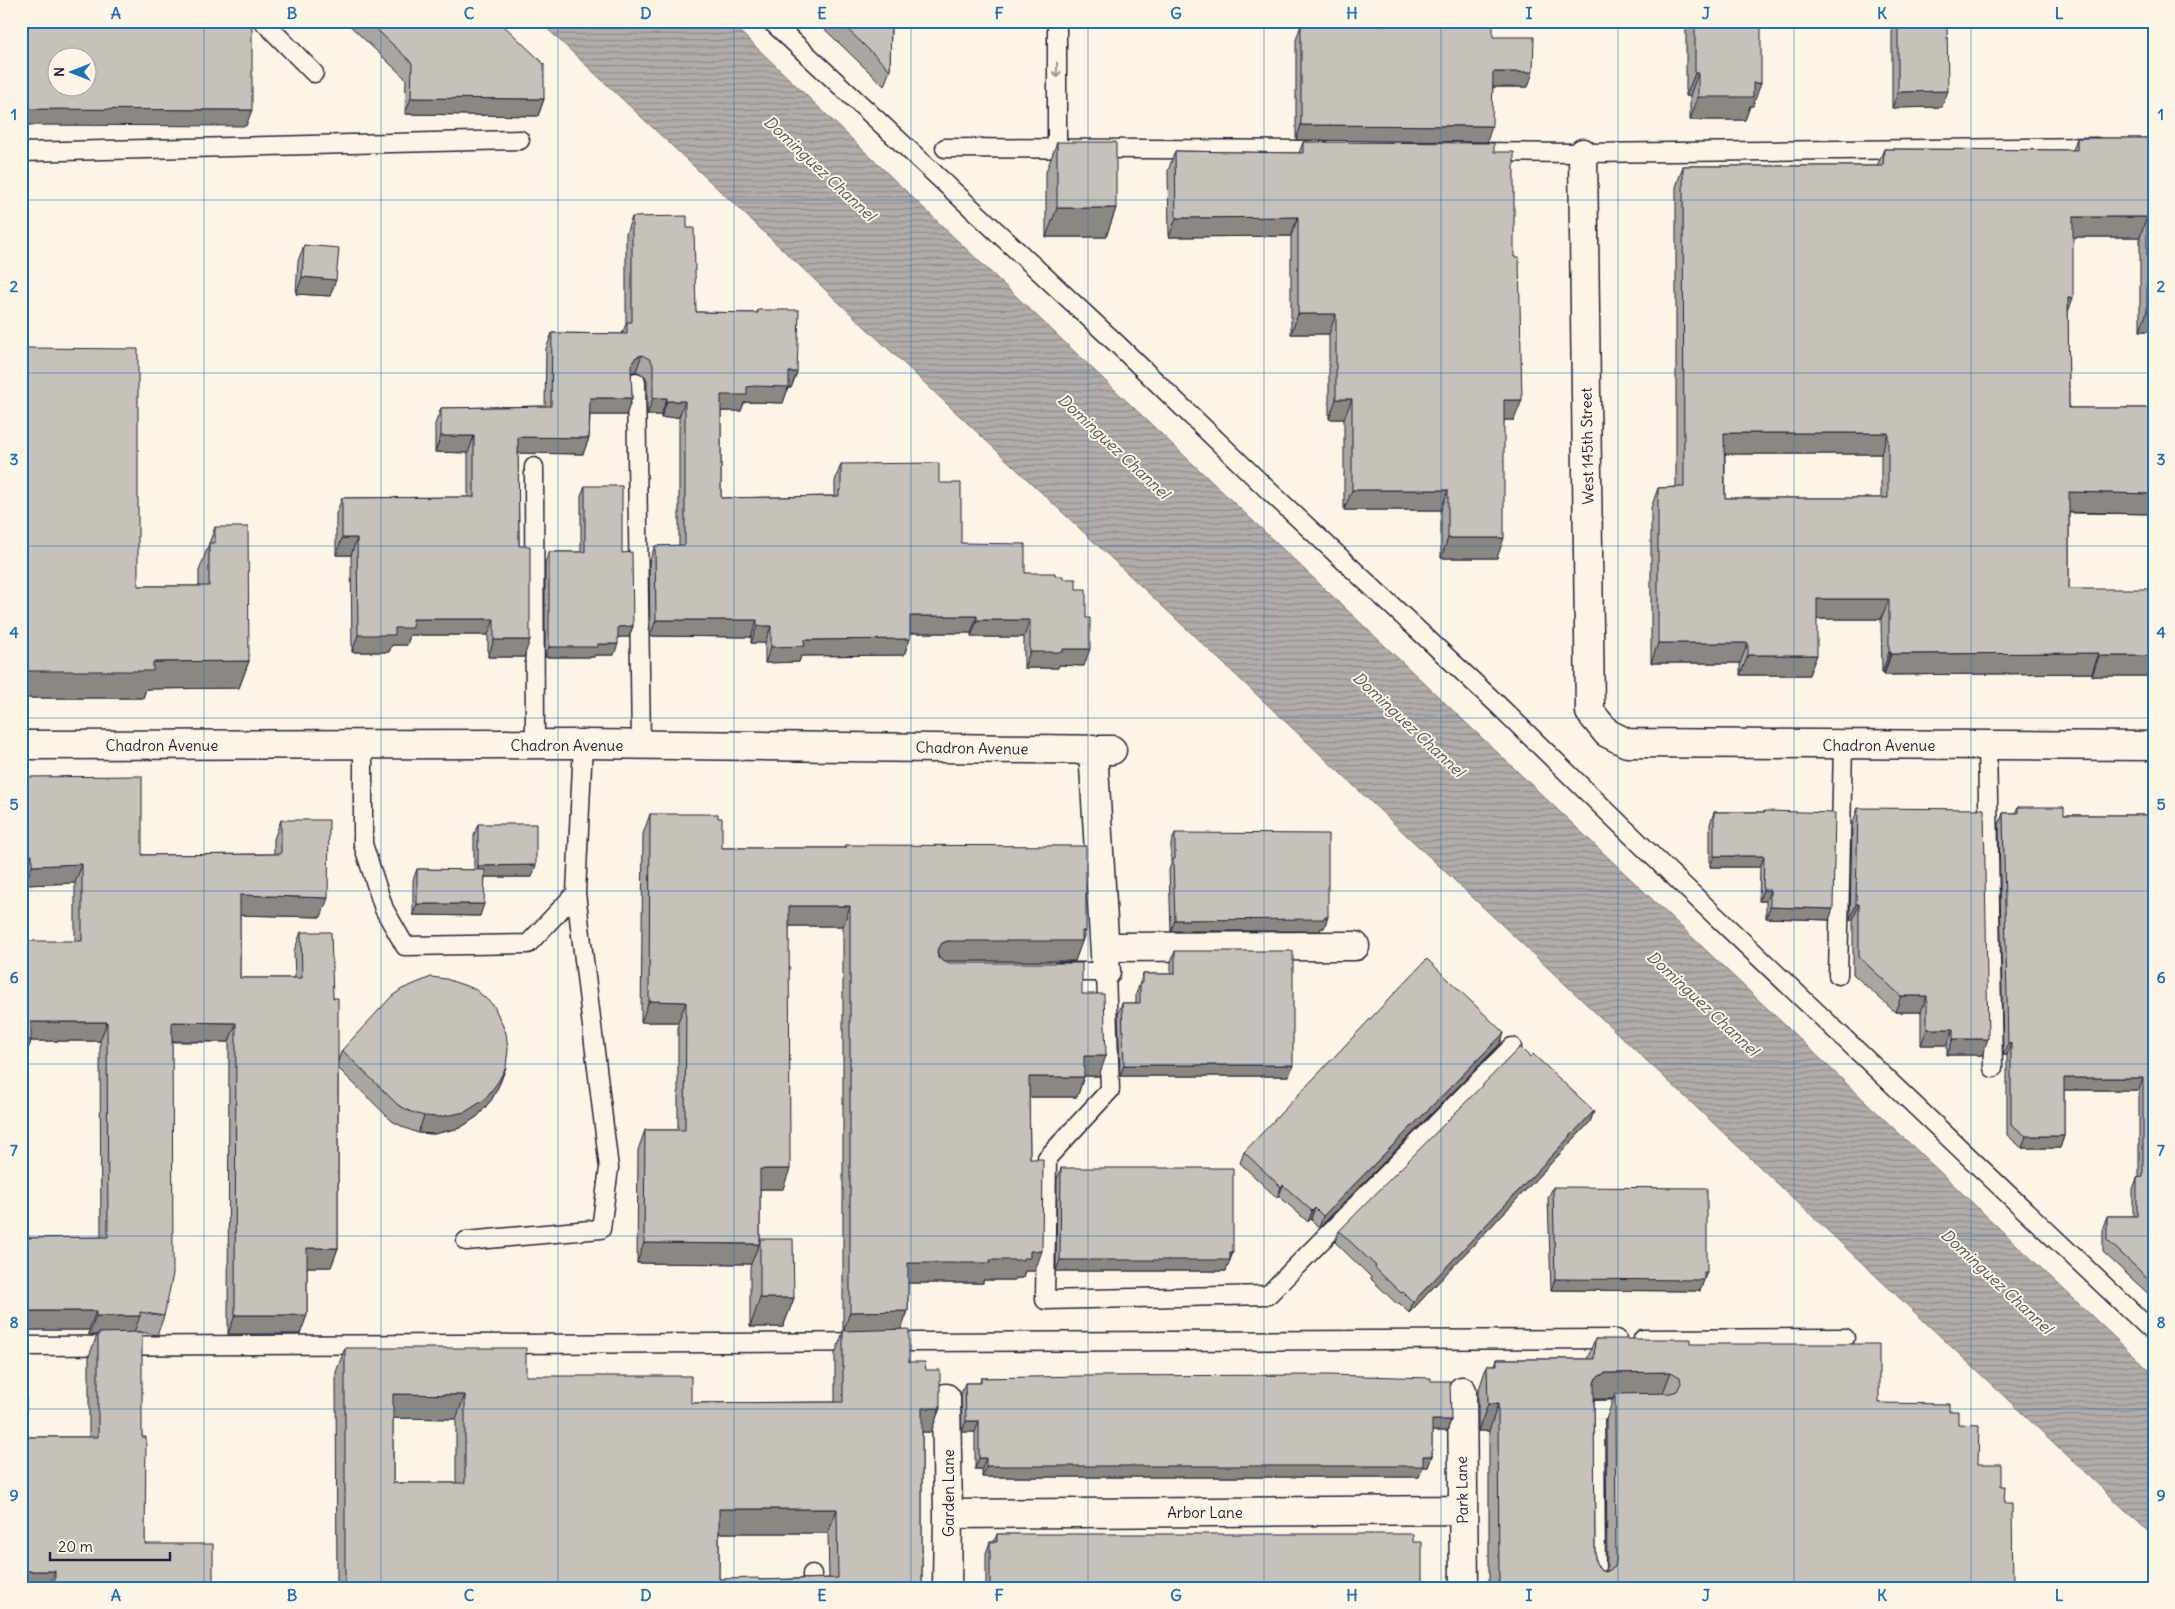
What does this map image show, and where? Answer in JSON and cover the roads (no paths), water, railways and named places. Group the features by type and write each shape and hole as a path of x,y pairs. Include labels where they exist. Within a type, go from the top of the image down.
{"street":[{"name":"West 145th Street","path":"1583,153 1590,712 1607,733"},
{"name":"Chadron Avenue","path":"1607,733 1627,743 2154,746"},
{"name":"Chadron Avenue","path":"21,745 583,744 1103,750 1106,959"},
{"path":"1106,959 1354,946"},
{"name":"Park Lane","path":"1462,1391 1464,1588"},
{"name":"Garden Lane","path":"946,1398 947,1588"},
{"name":"Arbor Lane","path":"948,1514 1462,1510"}],"lane":[{"path":"262,21 314,73"},
{"path":"771,21 1116,343 2154,1333"},
{"path":"1057,21 1057,148"},
{"path":"21,152 520,140"},
{"path":"1454,152 1583,153 2114,146"},
{"path":"945,148 1335,150"},
{"path":"636,382 641,745"},
{"path":"534,467 535,744"},
{"path":"466,1241 601,1228 609,1168 576,893 583,744"},
{"path":"1838,975 1844,744"},
{"path":"362,745 362,844 384,910 405,946 528,944 576,893"},
{"path":"1987,746 1993,1068"},
{"path":"1038,972 1106,959 1110,1090 1048,1158 1045,1300 1268,1295 1512,1047"},
{"path":"21,1346 1846,1338"},
{"path":"1596,1588 1595,1410 1652,1409"}],"water":[{"name":"Dominguez Channel","path":"539,21 729,21 962,245 2154,1375 2154,1537"}]}
